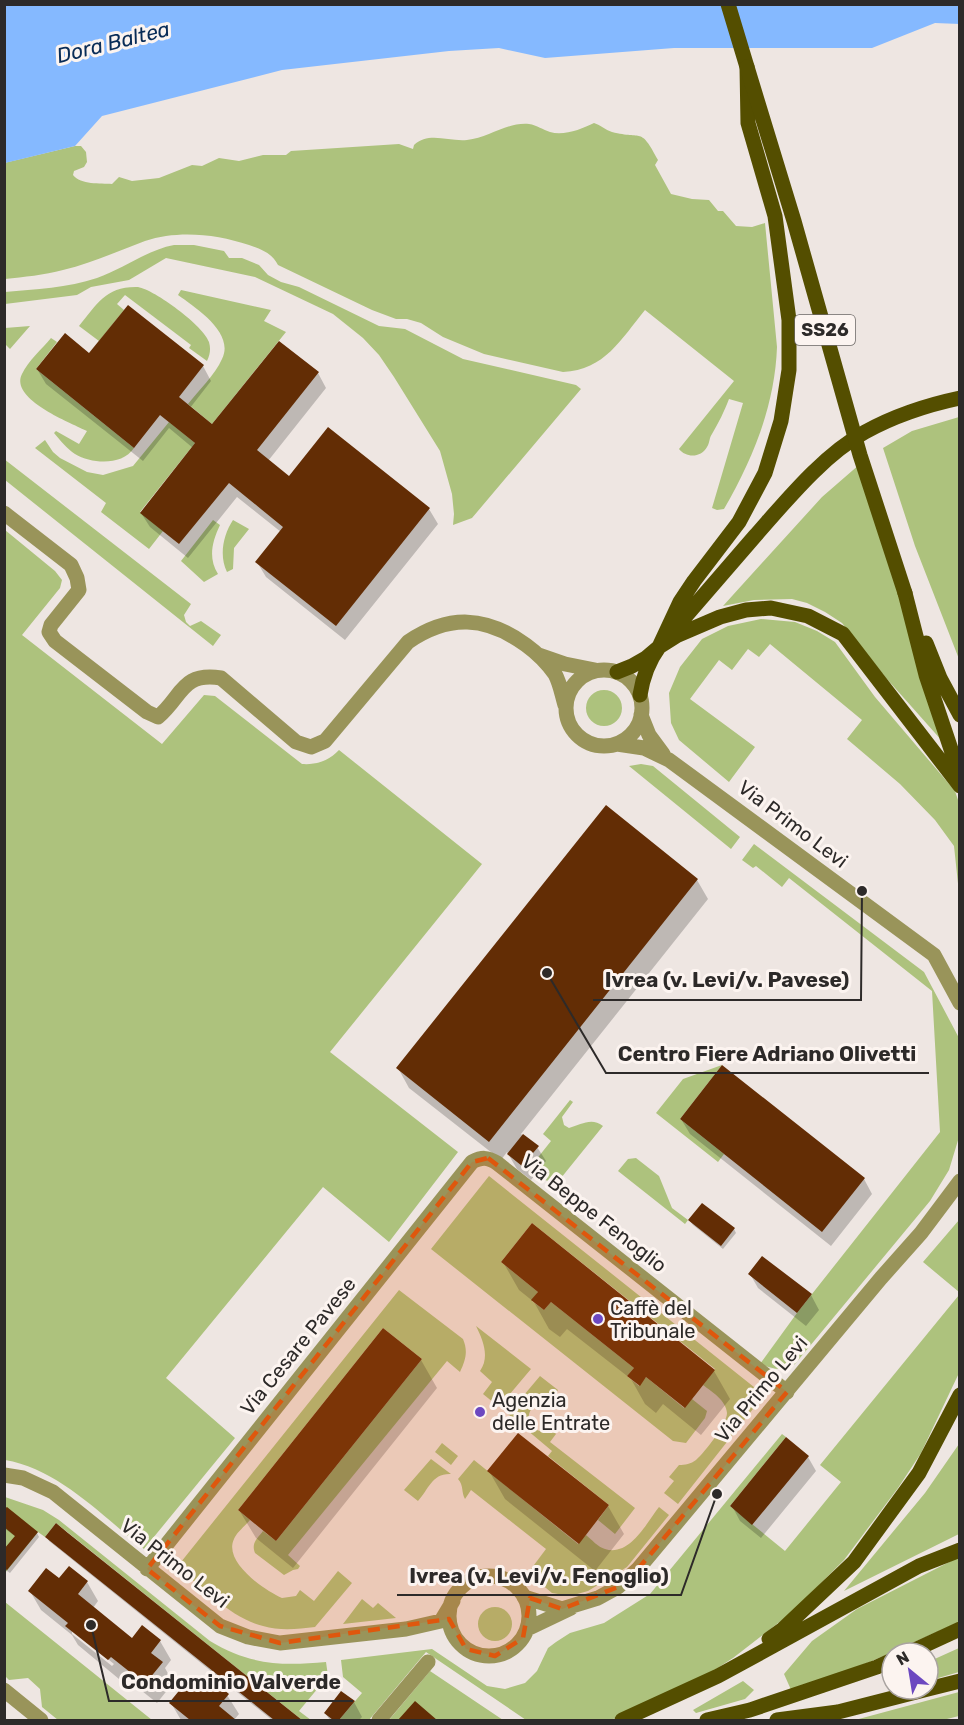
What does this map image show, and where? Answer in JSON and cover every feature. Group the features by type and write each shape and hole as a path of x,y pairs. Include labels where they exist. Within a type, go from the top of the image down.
{"main road":[{"name":"SS26","path":"728,4 794,221 860,455 906,593 940,678 959,714"},
{"path":"640,695 646,669 680,602 740,522 765,473 781,421 789,370 789,320 775,216 748,123 747,67"},
{"path":"659,647 794,491 828,459 863,432 936,403 960,398"},
{"path":"906,593 926,675 960,776"},
{"path":"617,672 639,662 659,647 696,626 747,610 771,608 808,616 843,634 960,786"},
{"path":"718,1676 783,1629 854,1562 919,1473 960,1395"},
{"path":"622,1720 718,1676 919,1566 960,1550"},
{"path":"934,1641 960,1629"},
{"path":"706,1720 750,1710 880,1666"},
{"path":"940,1686 960,1681"},
{"path":"777,1720 838,1712 881,1701"}],"street":[{"path":"4,513 71,565 77,578 79,590 48,632 55,641 147,712 158,717 167,710 188,682 205,676 221,678 296,742 311,747 325,741 408,642 424,631 460,621 493,625 539,655 556,676 565,705 566,718 571,729 580,739 591,745 604,747 617,744 633,733 641,715 640,695 634,685 617,672 566,664 539,655"},
{"path":"565,705 567,695 578,679 596,670"},
{"name":"Via Primo Levi","path":"641,715 655,745 669,760 934,955 960,1003"},
{"name":"Via Primo Levi","path":"617,744 644,748 669,760"},
{"name":"Via Cesare Pavese","path":"147,1569 472,1162 480,1158 488,1158"},
{"name":"Via Beppe Fenoglio","path":"488,1158 787,1392"},
{"name":"Via Primo Levi","path":"527,1629 608,1593 638,1569 921,1233 960,1181"},
{"name":"Via Primo Levi","path":"4,1475 23,1478 53,1492 220,1626 248,1637 280,1643 406,1629 441,1621 453,1601"},
{"path":"489,1576 502,1578 511,1583 524,1597 529,1613 527,1629 520,1641 502,1654 480,1655 469,1650 454,1635 450,1617 453,1601 457,1593 468,1582 489,1576"},
{"name":"Via Primo Levi","path":"524,1597 562,1609 579,1605"},
{"name":"Via Primo Levi","path":"406,1629 454,1635"},
{"path":"379,1720 428,1662"},
{"path":"4,1690 41,1720"}],"highlighted area":[{"path":"488,1158 787,1392 638,1569 618,1587 562,1609 530,1598 523,1638 495,1656 466,1649 449,1619 280,1643 220,1626 147,1569 472,1162"}],"green space":[{"path":"594,123 612,132 644,138 658,160 655,165 671,194 709,200 736,226 752,227 765,223 777,347 772,390 753,451 724,509 712,508 743,403 729,399 704,451 693,456 682,452 679,449 734,381 645,310 620,342 601,359 590,366 563,372 484,354 443,337 421,323 396,319 372,310 278,265 273,257 262,250 223,238 171,235 145,241 56,272 5,279 4,163 81,146 86,152 87,162 84,167 74,171 73,175 86,182 112,184 119,177 132,181 159,178 192,165 202,166 219,158 239,161 263,155 286,155 291,151 399,144 413,149 414,145 426,139 475,139 513,125 532,125 550,132 561,133 578,130"},
{"path":"174,245 194,245 224,251 229,258 242,258 259,265 268,275 281,282 299,287 379,326 405,329 463,359 576,385 581,389 472,518 453,525 452,494 440,451 379,355 363,338 333,314 255,277 166,258 129,280 91,287 77,295 5,304 5,292 51,288 86,281 107,274 154,251"},
{"path":"127,287 138,287 167,302 198,327 209,342 210,352 207,361 189,348 191,345 125,295 117,304 124,310 99,341 79,326 97,304 110,293"},
{"path":"181,290 271,310 264,321 286,332 212,424 188,404 219,365 225,349 223,340 212,322 178,295"},
{"path":"30,326 10,349 5,344 5,328"},
{"path":"51,338 57,342 36,369 134,448 129,454 106,462 90,460 75,454 54,433 56,431 79,444 87,431 44,409 24,392 20,383 22,374"},
{"path":"960,417 959,659 915,546 883,448 912,431"},
{"path":"169,422 195,443 140,512 163,531 149,549 101,512 106,503 35,448 45,440 60,458 87,472 103,475 133,466"},
{"path":"4,459 191,604 184,615 186,622 190,626 201,621 221,635 213,646 5,480"},
{"path":"860,464 943,742 887,679 842,623 825,612 792,599 754,600 723,606 822,497"},
{"path":"213,520 220,525 212,550 213,562 218,574 204,582 181,561"},
{"path":"233,520 249,529 234,548 233,569 227,572 223,559 223,546"},
{"path":"5,530 55,571 62,580 60,588 22,635 162,744 204,695 215,696 302,764 322,762 339,750 482,864 330,1052 458,1152 389,1242 323,1187 166,1378 235,1438 144,1549 62,1483 25,1465 5,1460"},
{"path":"761,619 795,622 835,642 875,697 955,791 960,806 959,893 954,846 935,820 900,784 847,739 862,720 770,644 759,657 748,649 732,670 719,660 690,699 755,747 729,782 679,740 671,723 669,693 680,667 702,639 728,626"},
{"path":"604,690 617,695 622,708 617,721 604,726 591,721 586,708 591,695"},
{"path":"641,764 653,766 740,837 731,849 629,766"},
{"path":"754,844 924,972 959,1038 959,1137 949,1170 930,1201 795,1364 782,1369 760,1364 797,1313 940,1132 932,991 789,878 782,887 756,866 753,868 742,860"},
{"path":"722,1065 680,1119 724,1154 718,1162 656,1113 683,1079"},
{"path":"570,1100 573,1102 562,1117 564,1125 569,1128 594,1122 603,1126 561,1178 552,1181 544,1180 528,1170 551,1141 543,1134"},
{"path":"636,1158 659,1176 672,1208 688,1220 685,1224 618,1171 628,1159"},
{"path":"489,1176 764,1395 678,1504 664,1493 674,1481 669,1477 679,1465 692,1462 700,1456 715,1438 726,1418 724,1404 703,1385 715,1369 532,1223 501,1262 538,1292 532,1301 544,1310 551,1302 634,1368 627,1376 639,1386 646,1377 684,1408 692,1399 707,1411 705,1418 686,1443 673,1441 431,1249"},
{"path":"959,1220 959,1292 923,1262"},
{"path":"399,1290 463,1339 466,1355 460,1372 447,1361 288,1555 300,1566 284,1575 255,1553 254,1544 257,1539 263,1531 276,1541 422,1359 383,1328 238,1510 250,1520 235,1536 232,1548 234,1557 247,1574 265,1589 282,1598 296,1596 300,1590 314,1601 338,1571 352,1583 315,1627 276,1629 251,1622 218,1601 177,1567"},
{"path":"959,1295 959,1373 921,1453 844,1560 791,1613 733,1658 699,1680 611,1720 526,1720 426,1652 369,1720 339,1720 362,1693 343,1677 341,1660 432,1649 487,1686 505,1689 525,1683 537,1671 548,1648 556,1642 570,1633 604,1623 650,1594 782,1434 786,1437 730,1506 785,1551 841,1482 820,1465"},
{"path":"476,1326 531,1369 499,1407 483,1394 492,1382 480,1371 485,1354"},
{"path":"540,1376 558,1390 548,1403 540,1402 534,1406 530,1412 530,1423 544,1432 552,1430 556,1434 550,1442 635,1508 615,1534 598,1520 609,1505 548,1456 552,1451 508,1414"},
{"path":"442,1443 458,1456 451,1465 435,1452"},
{"path":"959,1444 959,1534 844,1591 925,1493"},
{"path":"431,1459 451,1474 435,1479 418,1501 404,1490"},
{"path":"474,1460 578,1544 586,1535 605,1549 622,1548 637,1537 659,1507 669,1515 627,1567 588,1591 570,1596 552,1593 528,1573 546,1549 471,1490 465,1499 458,1479"},
{"path":"5,1497 43,1510 59,1520 210,1641 225,1649 266,1662 295,1664 326,1662 328,1676 299,1711 311,1720 302,1720 56,1523 45,1537 38,1532 5,1573"},
{"path":"959,1557 959,1622 917,1641 880,1641 880,1657 792,1692 784,1674 812,1641 857,1609"},
{"path":"362,1599 373,1608 378,1603 396,1618 343,1624"},
{"path":"5,1602 152,1720 58,1720 42,1707 40,1689 28,1678 9,1680 5,1676"},
{"path":"495,1607 507,1612 512,1624 507,1636 495,1641 483,1636 478,1624 483,1612"},
{"path":"959,1648 959,1672 940,1678 940,1657"},
{"path":"430,1671 503,1720 389,1720"},
{"path":"743,1681 754,1690 745,1699 696,1713 693,1710"},
{"path":"959,1692 959,1716 943,1720 855,1720 926,1701 940,1701 940,1697"}],"water":[{"name":"Dora Baltea","path":"959,4 960,24 935,23 872,48 674,48 545,58 499,48 449,51 282,70 102,116 75,146 5,163 4,5"}],"building":[{"path":"128,305 204,365 179,397 212,424 279,341 319,372 257,450 289,476 328,427 430,508 336,626 255,562 283,527 229,483 179,544 140,513 195,443 160,415 134,448 36,369 65,333 89,353"},
{"path":"606,805 698,879 489,1142 396,1068"},
{"path":"722,1065 865,1178 822,1232 680,1119"},
{"path":"523,1134 539,1146 522,1166 507,1154"},
{"path":"702,1203 735,1228 721,1246 688,1220"},
{"path":"532,1223 715,1370 685,1408 646,1377 640,1386 627,1376 634,1368 551,1302 544,1310 531,1300 538,1292 501,1262"},
{"path":"762,1256 812,1294 797,1313 748,1274"},
{"path":"383,1328 422,1359 276,1541 238,1510"},
{"path":"518,1433 609,1505 579,1544 487,1471"},
{"path":"786,1437 809,1456 752,1525 730,1506"},
{"path":"7,1507 38,1532 7,1570 4,1568 4,1549 15,1536 4,1527 4,1509"},
{"path":"56,1523 302,1720 274,1720 45,1537"},
{"path":"69,1566 88,1581 78,1594 132,1638 142,1625 161,1640 151,1653 163,1662 145,1684 111,1657 108,1660 65,1626 68,1623 28,1591 46,1568 59,1578"},
{"path":"210,1678 229,1694 219,1706 236,1720 190,1720 169,1703 187,1681 199,1691"},
{"path":"341,1691 355,1701 339,1720 333,1720 324,1713"},
{"path":"415,1701 437,1720 398,1720"}],"place":[{"name":"Ivrea (v. Levi/v. Pavese)","path":"862,891"},
{"name":"Centro Fiere Adriano Olivetti","path":"547,973"},
{"name":"Caffè del Tribunale","path":"598,1319"},
{"name":"Agenzia delle Entrate","path":"480,1412"},
{"name":"Ivrea (v. Levi/v. Fenoglio)","path":"717,1494"},
{"name":"Condominio Valverde","path":"91,1625"}]}
